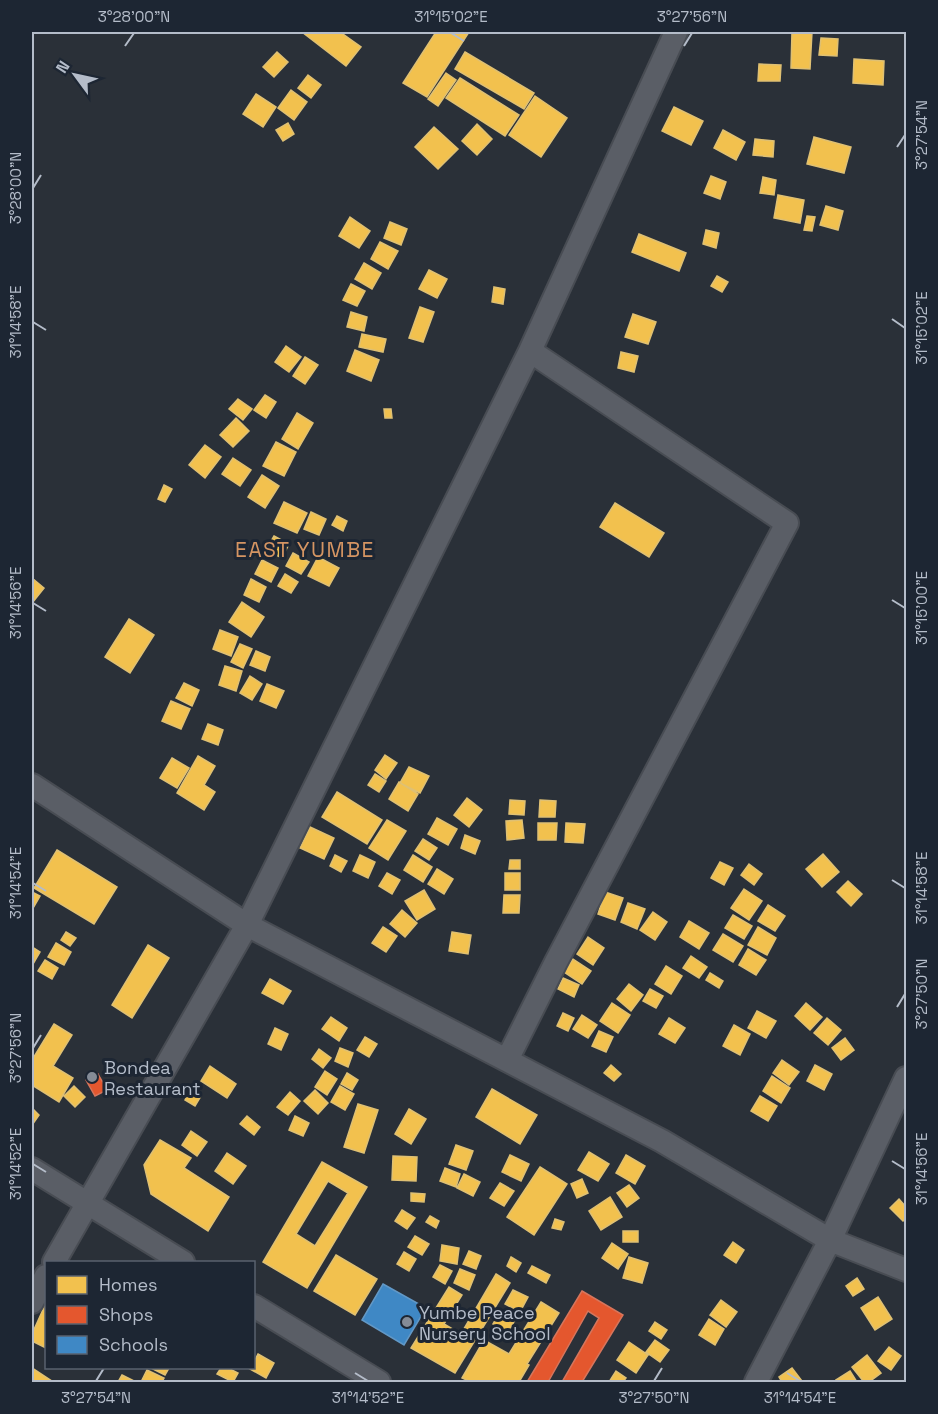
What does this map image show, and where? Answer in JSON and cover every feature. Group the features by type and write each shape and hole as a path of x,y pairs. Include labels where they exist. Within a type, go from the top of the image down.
{"street":[{"path":"55,1261 246,925 530,351 676,32"},
{"path":"507,1060 556,962 787,523 530,351"},
{"path":"32,785 246,925 662,1141 830,1240 906,1270"},
{"path":"756,1383 830,1240 906,1078"},
{"path":"32,1169 180,1261"},
{"path":"32,1302 45,1278"},
{"path":"255,1307 379,1383"}],"building: Homes":[{"path":"302,32 340,32 361,47 346,66"},
{"path":"436,32 469,32 427,97 403,83"},
{"path":"792,32 812,32 810,69 791,68"},
{"path":"821,38 838,39 837,56 819,55"},
{"path":"277,52 288,62 274,77 263,67"},
{"path":"465,52 534,93 524,109 455,69"},
{"path":"854,59 884,61 883,85 853,83"},
{"path":"759,64 781,65 780,81 758,81"},
{"path":"446,73 456,80 438,106 428,99"},
{"path":"308,75 321,85 311,98 298,88"},
{"path":"460,78 519,115 505,136 446,98"},
{"path":"291,90 307,102 294,120 278,108"},
{"path":"256,94 276,107 263,127 243,114"},
{"path":"535,96 567,118 541,157 509,135"},
{"path":"674,107 703,121 691,145 662,131"},
{"path":"288,123 294,134 283,141 276,130"},
{"path":"477,124 492,139 477,155 462,141"},
{"path":"434,127 458,149 438,169 415,147"},
{"path":"723,130 745,142 736,160 714,148"},
{"path":"814,137 851,147 844,173 807,164"},
{"path":"755,139 774,141 773,157 753,155"},
{"path":"711,176 726,182 720,199 704,193"},
{"path":"763,177 776,180 774,195 760,193"},
{"path":"778,195 804,200 800,223 774,218"},
{"path":"826,206 843,211 838,230 820,225"},
{"path":"807,216 815,217 812,231 804,230"},
{"path":"350,217 370,231 359,248 339,236"},
{"path":"390,222 407,229 401,245 384,238"},
{"path":"706,230 719,233 716,248 703,244"},
{"path":"639,234 686,253 679,271 632,252"},
{"path":"380,242 398,251 388,269 371,259"},
{"path":"364,263 381,273 372,289 355,279"},
{"path":"429,270 447,279 437,298 419,289"},
{"path":"717,276 728,282 722,292 711,286"},
{"path":"351,284 365,291 357,306 343,300"},
{"path":"494,287 505,289 503,304 492,302"},
{"path":"420,307 434,312 423,342 409,338"},
{"path":"351,312 367,317 364,331 347,327"},
{"path":"633,314 656,322 648,344 625,337"},
{"path":"362,334 386,339 383,352 359,347"},
{"path":"286,346 301,357 289,372 275,362"},
{"path":"355,350 379,360 371,381 347,371"},
{"path":"621,352 638,356 634,372 618,368"},
{"path":"305,357 318,365 305,384 293,376"},
{"path":"265,395 276,402 266,418 254,410"},
{"path":"238,399 252,409 243,420 229,409"},
{"path":"384,409 391,409 392,418 385,418"},
{"path":"297,413 313,423 298,449 282,439"},
{"path":"236,418 249,431 233,447 220,435"},
{"path":"276,442 296,452 284,476 263,466"},
{"path":"205,445 221,457 205,478 189,465"},
{"path":"233,458 251,470 240,486 222,474"},
{"path":"262,475 279,486 265,508 248,497"},
{"path":"164,485 172,489 165,502 158,499"},
{"path":"284,502 307,513 297,533 274,523"},
{"path":"615,503 664,533 649,557 600,527"},
{"path":"311,512 326,519 319,535 304,529"},
{"path":"337,516 347,521 343,531 332,525"},
{"path":"274,536 289,544 282,558 266,550"},
{"path":"293,553 309,562 301,574 286,566"},
{"path":"318,557 339,568 329,586 308,576"},
{"path":"262,560 278,568 271,582 255,574"},
{"path":"285,574 298,582 291,593 278,586"},
{"path":"32,578 44,588 32,603"},
{"path":"251,579 266,587 259,602 244,595"},
{"path":"242,602 264,617 251,637 229,622"},
{"path":"129,619 154,635 130,673 105,657"},
{"path":"220,630 238,637 231,656 213,649"},
{"path":"240,644 252,649 243,668 231,662"},
{"path":"256,651 270,657 265,671 250,665"},
{"path":"225,666 242,671 236,691 219,685"},
{"path":"250,676 262,684 252,700 240,693"},
{"path":"184,683 199,690 192,706 176,698"},
{"path":"267,684 284,691 276,708 260,701"},
{"path":"171,701 190,709 181,729 162,721"},
{"path":"208,724 223,730 218,745 202,739"},
{"path":"385,755 397,763 386,779 375,770"},
{"path":"198,756 215,766 204,785 215,792 204,810 177,793"},
{"path":"172,758 189,768 177,788 160,778"},
{"path":"409,767 429,776 420,793 400,783"},
{"path":"375,774 386,781 379,792 368,785"},
{"path":"399,782 418,794 408,811 389,799"},
{"path":"337,792 382,820 367,844 322,817"},
{"path":"467,798 482,810 469,827 454,815"},
{"path":"510,800 525,801 524,815 509,814"},
{"path":"540,800 556,801 555,817 539,817"},
{"path":"437,818 457,829 448,845 428,834"},
{"path":"387,820 406,831 388,860 369,848"},
{"path":"522,820 524,838 507,840 506,821"},
{"path":"538,823 557,823 556,840 538,840"},
{"path":"566,823 585,824 583,843 565,842"},
{"path":"310,827 334,838 324,859 300,848"},
{"path":"465,835 480,841 475,854 461,848"},
{"path":"423,839 437,848 429,860 415,851"},
{"path":"57,850 117,887 94,924 34,888"},
{"path":"823,854 839,872 822,887 806,869"},
{"path":"335,855 347,861 341,872 330,866"},
{"path":"360,855 375,862 368,878 353,871"},
{"path":"413,855 432,867 423,882 404,870"},
{"path":"510,860 520,860 520,869 509,869"},
{"path":"720,862 733,868 724,885 711,878"},
{"path":"749,864 762,874 754,885 741,875"},
{"path":"437,869 453,879 444,894 428,884"},
{"path":"387,873 400,880 392,894 379,886"},
{"path":"505,873 520,873 520,890 505,890"},
{"path":"848,881 862,894 851,906 837,892"},
{"path":"744,889 762,901 749,920 731,908"},
{"path":"424,890 435,909 417,920 405,901"},
{"path":"32,892 40,896 32,910"},
{"path":"605,892 623,898 615,920 598,914"},
{"path":"504,895 520,895 519,913 503,913"},
{"path":"628,903 645,909 637,929 621,922"},
{"path":"768,905 785,916 775,931 758,921"},
{"path":"402,910 417,923 405,937 390,924"},
{"path":"653,912 667,922 655,940 640,930"},
{"path":"733,915 752,926 744,939 725,928"},
{"path":"689,921 709,933 699,949 680,937"},
{"path":"383,927 397,936 386,952 372,943"},
{"path":"758,927 776,938 767,955 748,945"},
{"path":"66,932 76,938 70,946 61,940"},
{"path":"452,932 471,935 468,954 449,951"},
{"path":"723,934 743,946 733,962 713,950"},
{"path":"588,937 604,948 593,965 577,954"},
{"path":"56,943 71,952 64,965 48,957"},
{"path":"148,945 169,958 132,1018 112,1005"},
{"path":"32,947 40,952 33,964 32,963"},
{"path":"748,949 766,960 756,975 739,965"},
{"path":"691,956 707,967 699,978 683,968"},
{"path":"573,959 591,971 582,984 564,972"},
{"path":"45,960 58,968 52,979 38,971"},
{"path":"666,966 682,976 671,994 655,984"},
{"path":"710,973 723,981 719,988 706,980"},
{"path":"563,978 579,985 574,997 558,989"},
{"path":"270,979 291,991 283,1004 262,993"},
{"path":"629,984 643,995 631,1011 617,999"},
{"path":"650,989 663,996 656,1008 643,1001"},
{"path":"612,1003 630,1015 618,1033 600,1021"},
{"path":"806,1003 822,1017 810,1030 795,1016"},
{"path":"757,1011 776,1021 766,1038 748,1028"},
{"path":"563,1013 574,1018 568,1031 557,1026"},
{"path":"582,1015 597,1025 588,1038 573,1029"},
{"path":"331,1017 347,1028 339,1041 322,1029"},
{"path":"669,1018 685,1028 675,1043 659,1034"},
{"path":"827,1018 841,1030 828,1045 814,1033"},
{"path":"54,1024 72,1035 53,1066 73,1078 59,1102 32,1085 32,1060"},
{"path":"734,1025 750,1034 740,1055 723,1046"},
{"path":"275,1028 288,1034 281,1050 268,1044"},
{"path":"599,1031 613,1037 606,1052 592,1046"},
{"path":"365,1037 377,1044 369,1057 357,1050"},
{"path":"845,1038 854,1050 841,1060 832,1048"},
{"path":"340,1048 353,1053 348,1067 335,1061"},
{"path":"319,1049 331,1058 323,1068 312,1059"},
{"path":"782,1060 799,1072 789,1085 773,1073"},
{"path":"611,1065 621,1074 614,1081 604,1073"},
{"path":"815,1065 832,1074 824,1090 807,1081"},
{"path":"210,1066 236,1084 227,1098 201,1081"},
{"path":"325,1071 337,1079 327,1095 315,1087"},
{"path":"347,1073 358,1080 352,1090 341,1084"},
{"path":"772,1076 790,1088 781,1103 763,1091"},
{"path":"74,1086 85,1097 75,1107 64,1096"},
{"path":"340,1086 354,1094 345,1110 331,1102"},
{"path":"191,1089 201,1096 195,1106 185,1100"},
{"path":"492,1089 537,1115 520,1144 476,1117"},
{"path":"315,1090 328,1103 318,1114 304,1101"},
{"path":"290,1092 300,1101 288,1115 277,1107"},
{"path":"760,1096 777,1106 768,1121 751,1111"},
{"path":"358,1104 378,1110 364,1153 344,1147"},
{"path":"32,1108 39,1115 32,1125"},
{"path":"409,1109 426,1119 411,1144 395,1134"},
{"path":"247,1116 260,1127 254,1135 240,1124"},
{"path":"295,1116 309,1123 303,1136 289,1130"},
{"path":"191,1131 207,1142 197,1156 182,1145"},
{"path":"160,1140 191,1158 184,1168 229,1197 208,1231 151,1194 144,1165"},
{"path":"456,1145 473,1151 466,1170 449,1164"},
{"path":"589,1152 609,1164 598,1181 578,1170"},
{"path":"227,1153 246,1166 233,1184 215,1171"},
{"path":"510,1155 529,1164 521,1181 502,1172"},
{"path":"626,1155 645,1166 635,1184 616,1173"},
{"path":"393,1156 417,1157 416,1181 392,1180"},
{"path":"322,1162 367,1187 307,1288 263,1262","holes":["328,1181 348,1193 315,1246 296,1234"]},
{"path":"540,1167 567,1184 534,1235 507,1217"},
{"path":"445,1168 460,1174 456,1187 440,1181"},
{"path":"464,1174 480,1182 473,1196 457,1188"},
{"path":"582,1179 588,1193 577,1198 571,1184"},
{"path":"500,1183 514,1191 504,1206 490,1198"},
{"path":"629,1185 639,1198 627,1207 617,1193"},
{"path":"411,1193 425,1194 424,1202 411,1201"},
{"path":"610,1197 622,1217 601,1230 589,1211"},
{"path":"899,1199 906,1207 906,1218 903,1221 890,1208"},
{"path":"402,1210 415,1218 407,1229 395,1221"},
{"path":"430,1216 439,1221 436,1228 426,1222"},
{"path":"555,1219 564,1222 561,1230 552,1228"},
{"path":"623,1231 638,1231 638,1242 623,1242"},
{"path":"415,1236 429,1244 422,1255 408,1247"},
{"path":"733,1242 744,1250 736,1263 724,1255"},
{"path":"612,1243 628,1254 618,1269 602,1258"},
{"path":"442,1245 459,1248 457,1264 440,1261"},
{"path":"469,1251 481,1256 476,1269 463,1264"},
{"path":"404,1252 416,1259 409,1271 397,1264"},
{"path":"336,1255 377,1279 355,1315 314,1291"},
{"path":"511,1257 521,1263 516,1272 507,1266"},
{"path":"629,1257 648,1263 642,1283 623,1278"},
{"path":"440,1265 452,1271 445,1284 433,1277"},
{"path":"532,1266 550,1275 546,1283 528,1273"},
{"path":"460,1269 475,1275 469,1290 454,1283"},
{"path":"496,1274 510,1283 455,1373 411,1348 449,1287 462,1295 444,1324 461,1334"},
{"path":"857,1278 864,1289 853,1296 846,1286"},
{"path":"513,1290 528,1297 520,1312 505,1304"},
{"path":"878,1297 892,1319 875,1330 861,1308"},
{"path":"721,1300 737,1312 726,1327 710,1315"},
{"path":"541,1302 559,1313 527,1364 529,1365 519,1382 471,1382 462,1378 484,1340 509,1354"},
{"path":"45,1305 45,1348 32,1341 32,1334"},
{"path":"500,1312 515,1320 508,1332 493,1324"},
{"path":"709,1319 724,1329 715,1345 699,1335"},
{"path":"655,1322 667,1330 661,1339 649,1331"},
{"path":"655,1340 669,1350 660,1362 646,1352"},
{"path":"629,1342 648,1355 636,1373 617,1360"},
{"path":"889,1347 901,1356 891,1370 878,1361"},
{"path":"258,1354 274,1363 266,1378 250,1369 255,1369"},
{"path":"867,1355 881,1373 869,1382 864,1382 852,1367"},
{"path":"32,1368 52,1381 32,1382"},
{"path":"792,1368 802,1381 782,1382 779,1377"},
{"path":"153,1369 168,1369 165,1375"},
{"path":"220,1369 230,1369 238,1373 233,1382 217,1374"},
{"path":"147,1370 164,1378 162,1382 141,1382"},
{"path":"616,1371 626,1378 623,1382 609,1382"},
{"path":"850,1371 857,1382 838,1382 836,1380"},
{"path":"122,1375 136,1382 118,1382"}],"building: Shops":[{"path":"98,1074 107,1090 95,1096 86,1080"},
{"path":"582,1291 623,1315 582,1382 562,1382 599,1318 588,1311 548,1382 527,1382"}],"building: Schools":[{"path":"383,1284 426,1308 404,1345 362,1320"}],"place":[{"name":"Bondea Restaurant","path":"92,1077"},
{"name":"Yumbe Peace Nursery School","path":"407,1322"}],"district":[{"name":"EAST YUMBE","path":"305,549"}]}
